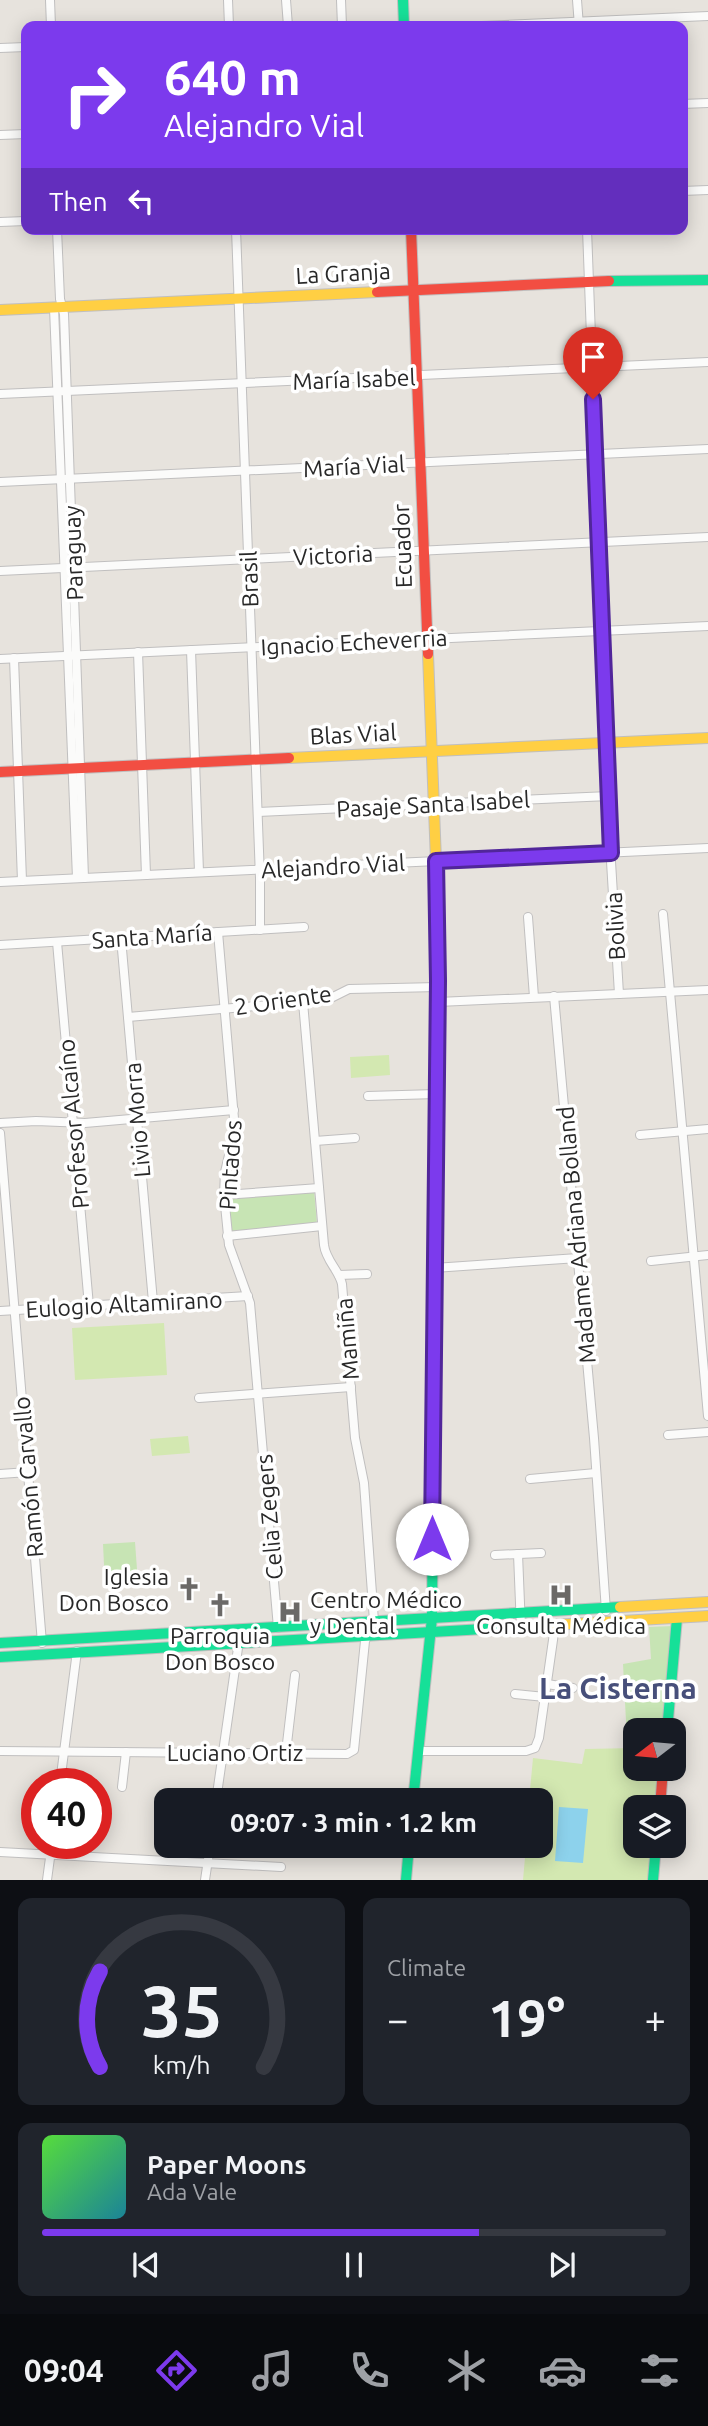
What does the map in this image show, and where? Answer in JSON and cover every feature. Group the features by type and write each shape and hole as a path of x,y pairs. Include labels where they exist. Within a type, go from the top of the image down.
{"street":[{"path":"50,0 51,21"},
{"path":"228,0 229,21"},
{"path":"286,0 288,21"},
{"path":"341,0 342,21"},
{"path":"403,0 404,21"},
{"path":"577,0 579,21"},
{"path":"627,21 708,16"},
{"path":"0,48 21,47"},
{"path":"688,104 708,103"},
{"path":"0,135 21,134"},
{"path":"688,191 708,190"},
{"path":"0,222 21,221"},
{"name":"Paraguay","path":"57,235 80,878"},
{"name":"Brasil","path":"236,235 260,930"},
{"name":"Ecuador","path":"411,235 436,861 438,987 432,1618 414,1788"},
{"name":"Bolivia","path":"587,235 619,994"},
{"name":"La Granja","path":"0,310 703,277"},
{"name":"María Isabel","path":"0,394 708,362"},
{"name":"María Vial","path":"0,482 708,449"},
{"name":"Victoria","path":"0,571 708,537"},
{"name":"Ignacio Echeverria","path":"0,659 708,626"},
{"path":"191,650 199,872"},
{"path":"138,652 146,875"},
{"path":"14,658 22,881"},
{"name":"Blas Vial","path":"0,772 708,738"},
{"name":"Pasaje Santa Isabel","path":"258,812 609,796"},
{"name":"Alejandro Vial","path":"0,882 708,848"},
{"path":"663,914 694,1257 705,1342 708,1416"},
{"path":"528,917 534,997"},
{"name":"Santa María","path":"0,945 304,927"},
{"name":"Pintados","path":"218,932 235,1136 225,1172 227,1237 233,1262 248,1296 259,1394"},
{"name":"Livio Morra","path":"121,938 153,1302"},
{"name":"Profesor Alcaíno","path":"57,942 89,1306"},
{"name":"2 Oriente","path":"128,1017 303,1002 331,998 349,989 438,987"},
{"path":"438,1002 708,990"},
{"name":"Madame Adriana Bolland","path":"554,996 607,1623"},
{"name":"Mamiña","path":"303,1002 322,1226 326,1255 342,1284 355,1438 364,1483 374,1621 367,1636"},
{"path":"368,1096 436,1094"},
{"path":"0,1123 73,1123 234,1110"},
{"path":"640,1135 708,1129"},
{"name":"Ramón Carvallo","path":"0,1133 3,1208 15,1310 43,1654"},
{"path":"315,1141 355,1138"},
{"path":"224,1195 319,1188"},
{"path":"227,1237 322,1226"},
{"path":"651,1261 708,1255"},
{"path":"434,1268 578,1258"},
{"path":"339,1275 367,1274"},
{"name":"Eulogio Altamirano","path":"0,1311 248,1296"},
{"path":"199,1398 351,1387"},
{"name":"Celia Zegers","path":"259,1394 279,1641"},
{"path":"668,1435 708,1432"},
{"path":"0,1474 28,1472"},
{"path":"530,1479 596,1473"},
{"path":"495,1555 541,1553"},
{"path":"518,1554 521,1628"},
{"path":"0,1643 708,1602"},
{"path":"668,1718 677,1618 682,1610 691,1604"},
{"path":"0,1657 708,1616"},
{"path":"418,1751 533,1749 539,1741 555,1626"},
{"path":"218,1788 241,1629"},
{"name":"Luciano Ortiz","path":"0,1751 347,1754 354,1750 367,1636"},
{"path":"62,1768 78,1639"},
{"path":"286,1752 295,1675"},
{"path":"547,1684 573,1688"},
{"path":"516,1694 545,1697"},
{"path":"122,1787 126,1752"},
{"path":"0,1852 21,1853"},
{"path":"205,1880 209,1858"},
{"path":"406,1880 408,1858"},
{"path":"653,1880 655,1858"},
{"path":"47,1880 50,1859"},
{"path":"112,1859 281,1867"}],"green space":[{"path":"389,1055 390,1075 351,1078 350,1057"},
{"path":"314,1190 317,1224 231,1232 228,1198"},
{"path":"164,1323 167,1375 75,1380 72,1328"},
{"path":"188,1436 190,1453 152,1456 150,1439"},
{"path":"135,1542 138,1583 105,1585 103,1544"},
{"path":"673,1626 665,1718 626,1718 623,1664 651,1659 649,1627"},
{"path":"623,1748 623,1782 659,1782 657,1795 623,1795 623,1858 651,1858 649,1880 523,1880 525,1858 553,1858 553,1788 530,1788 533,1758 582,1764 585,1749"}],"water":[{"path":"559,1807 588,1809 583,1863 555,1861"}],"traffic: fast":[{"path":"403,0 404,21"},
{"path":"609,281 708,280"},
{"path":"414,1788 432,1618 434,1376"},
{"path":"0,1643 620,1607"},
{"path":"668,1718 677,1618"},
{"path":"0,1657 518,1627"},
{"path":"406,1880 408,1858"},
{"path":"653,1880 655,1858"}],"traffic: slow":[{"path":"0,310 377,292"},
{"path":"428,654 436,861 437,1071"},
{"path":"289,758 708,738"},
{"path":"620,1607 708,1602"},
{"path":"518,1627 708,1616"}],"traffic: jam":[{"path":"411,235 428,654"},
{"path":"377,292 609,281"},
{"path":"0,772 289,758"},
{"path":"434,1376 437,1071"},
{"path":"661,1795 662,1782"}],"place":[{"name":"Iglesia Don Bosco","path":"189,1589"},
{"name":"Consulta Médica","path":"561,1595"},
{"name":"Parroquia Don Bosco","path":"220,1605"},
{"name":"Centro Médico y Dental","path":"290,1612"}],"district":[{"name":"La Cisterna","path":"618,1688"}],"route":[{"path":"432,1539 438,981 436,861 611,853 593,399"}]}
